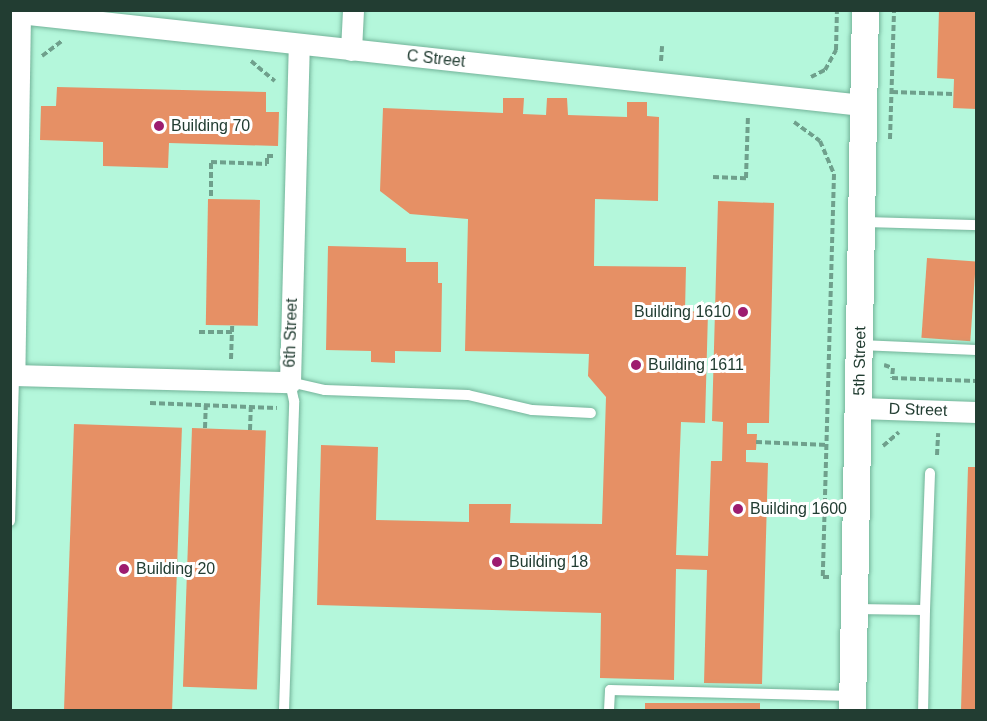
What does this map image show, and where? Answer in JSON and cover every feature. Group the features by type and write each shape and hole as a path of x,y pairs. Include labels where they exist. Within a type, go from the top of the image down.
{"street":[{"path":"351,50 352,10"},
{"name":"5th Street","path":"852,703 854,609 874,448 859,408 864,10"},
{"path":"14,375 15,12"},
{"name":"C Street","path":"15,12 299,45 862,105"},
{"name":"6th Street","path":"14,375 290,382 299,45"},
{"name":"D Street","path":"859,408 976,412"}],"lane":[{"path":"861,222 976,225"},
{"path":"860,345 976,350"},
{"path":"10,521 14,375"},
{"path":"284,711 294,401 290,382 325,390 468,395 532,410 591,413"},
{"path":"923,711 930,473"},
{"path":"854,609 926,610"},
{"path":"609,711 610,690 852,703"}],"path":[{"path":"798,77 809,78 825,70 836,50 837,10"},
{"path":"38,62 48,49 66,39"},
{"path":"661,62 662,46"},
{"path":"248,59 280,85"},
{"path":"650,60 673,63"},
{"path":"892,92 953,94"},
{"path":"738,114 758,116"},
{"path":"712,177 746,178 748,115"},
{"path":"785,118 820,141 834,174 823,576 835,577"},
{"path":"211,196 211,162 267,164 267,156 284,156"},
{"path":"229,381 232,326"},
{"path":"199,332 232,332"},
{"path":"146,403 277,408 280,416"},
{"path":"205,428 206,405"},
{"path":"250,430 251,407"},
{"path":"756,442 874,448 898,432 908,432"},
{"path":"928,433 948,434"},
{"path":"937,456 938,433"}],"building":[{"path":"939,10 976,10 976,109 953,108 954,79 937,78"},
{"name":"Building 70","path":"57,87 266,92 266,112 279,112 278,146 169,143 168,168 103,166 103,142 40,140 41,106 56,106"},
{"path":"503,98 524,98 523,114 546,115 547,98 567,98 568,115 627,117 627,102 647,102 647,116 659,117 658,201 595,199 594,266 686,267 685,311 708,312 705,423 681,422 676,555 708,556 711,461 722,461 723,422 712,421 718,201 774,203 769,423 747,423 747,434 757,434 756,450 746,450 746,462 768,463 762,684 704,683 707,570 676,569 674,680 600,678 601,613 317,605 321,445 378,447 376,520 469,522 469,504 511,504 510,523 602,524 606,397 588,376 589,354 465,351 468,219 410,214 380,191 383,108 503,113"},
{"path":"208,199 260,200 258,326 206,325"},
{"path":"328,246 406,248 406,262 438,262 438,283 442,283 441,352 395,351 395,363 371,362 371,351 326,350"},
{"path":"927,258 976,261 970,341 921,338"},
{"name":"Building 20","path":"74,424 182,428 172,710 64,710"},
{"path":"192,428 266,431 257,689 183,687"},
{"path":"968,467 976,467 976,710 961,710"},
{"path":"645,703 760,703 760,710 645,710"}],"place":[{"name":"Building 70","path":"159,126"},
{"name":"Building 1610","path":"743,312"},
{"name":"Building 1611","path":"636,365"},
{"name":"Building 1600","path":"738,509"},
{"name":"Building 18","path":"497,562"},
{"name":"Building 20","path":"124,569"}]}
